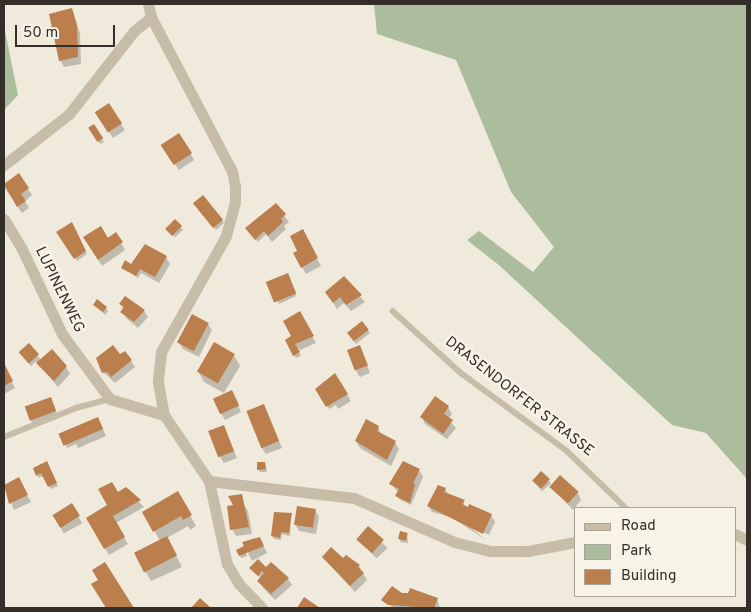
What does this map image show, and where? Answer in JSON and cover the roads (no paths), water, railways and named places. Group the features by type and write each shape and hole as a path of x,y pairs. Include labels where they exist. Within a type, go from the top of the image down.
{"street":[{"path":"148,4 151,16 232,171 235,186 235,202 226,236 161,352 158,382 164,415 209,481 227,564 239,584 262,608"},
{"path":"4,165 69,114 134,31 151,16"},
{"name":"LUPINENWEG","path":"4,220 22,249 62,334 110,399"},
{"path":"110,399 164,415"},
{"path":"209,481 354,498 454,542 489,552 528,552 574,542"}],"lane":[{"name":"DRASENDORFER STRASSE","path":"393,311 461,372 567,451 625,507"},
{"path":"4,437 76,408 110,399"}]}
